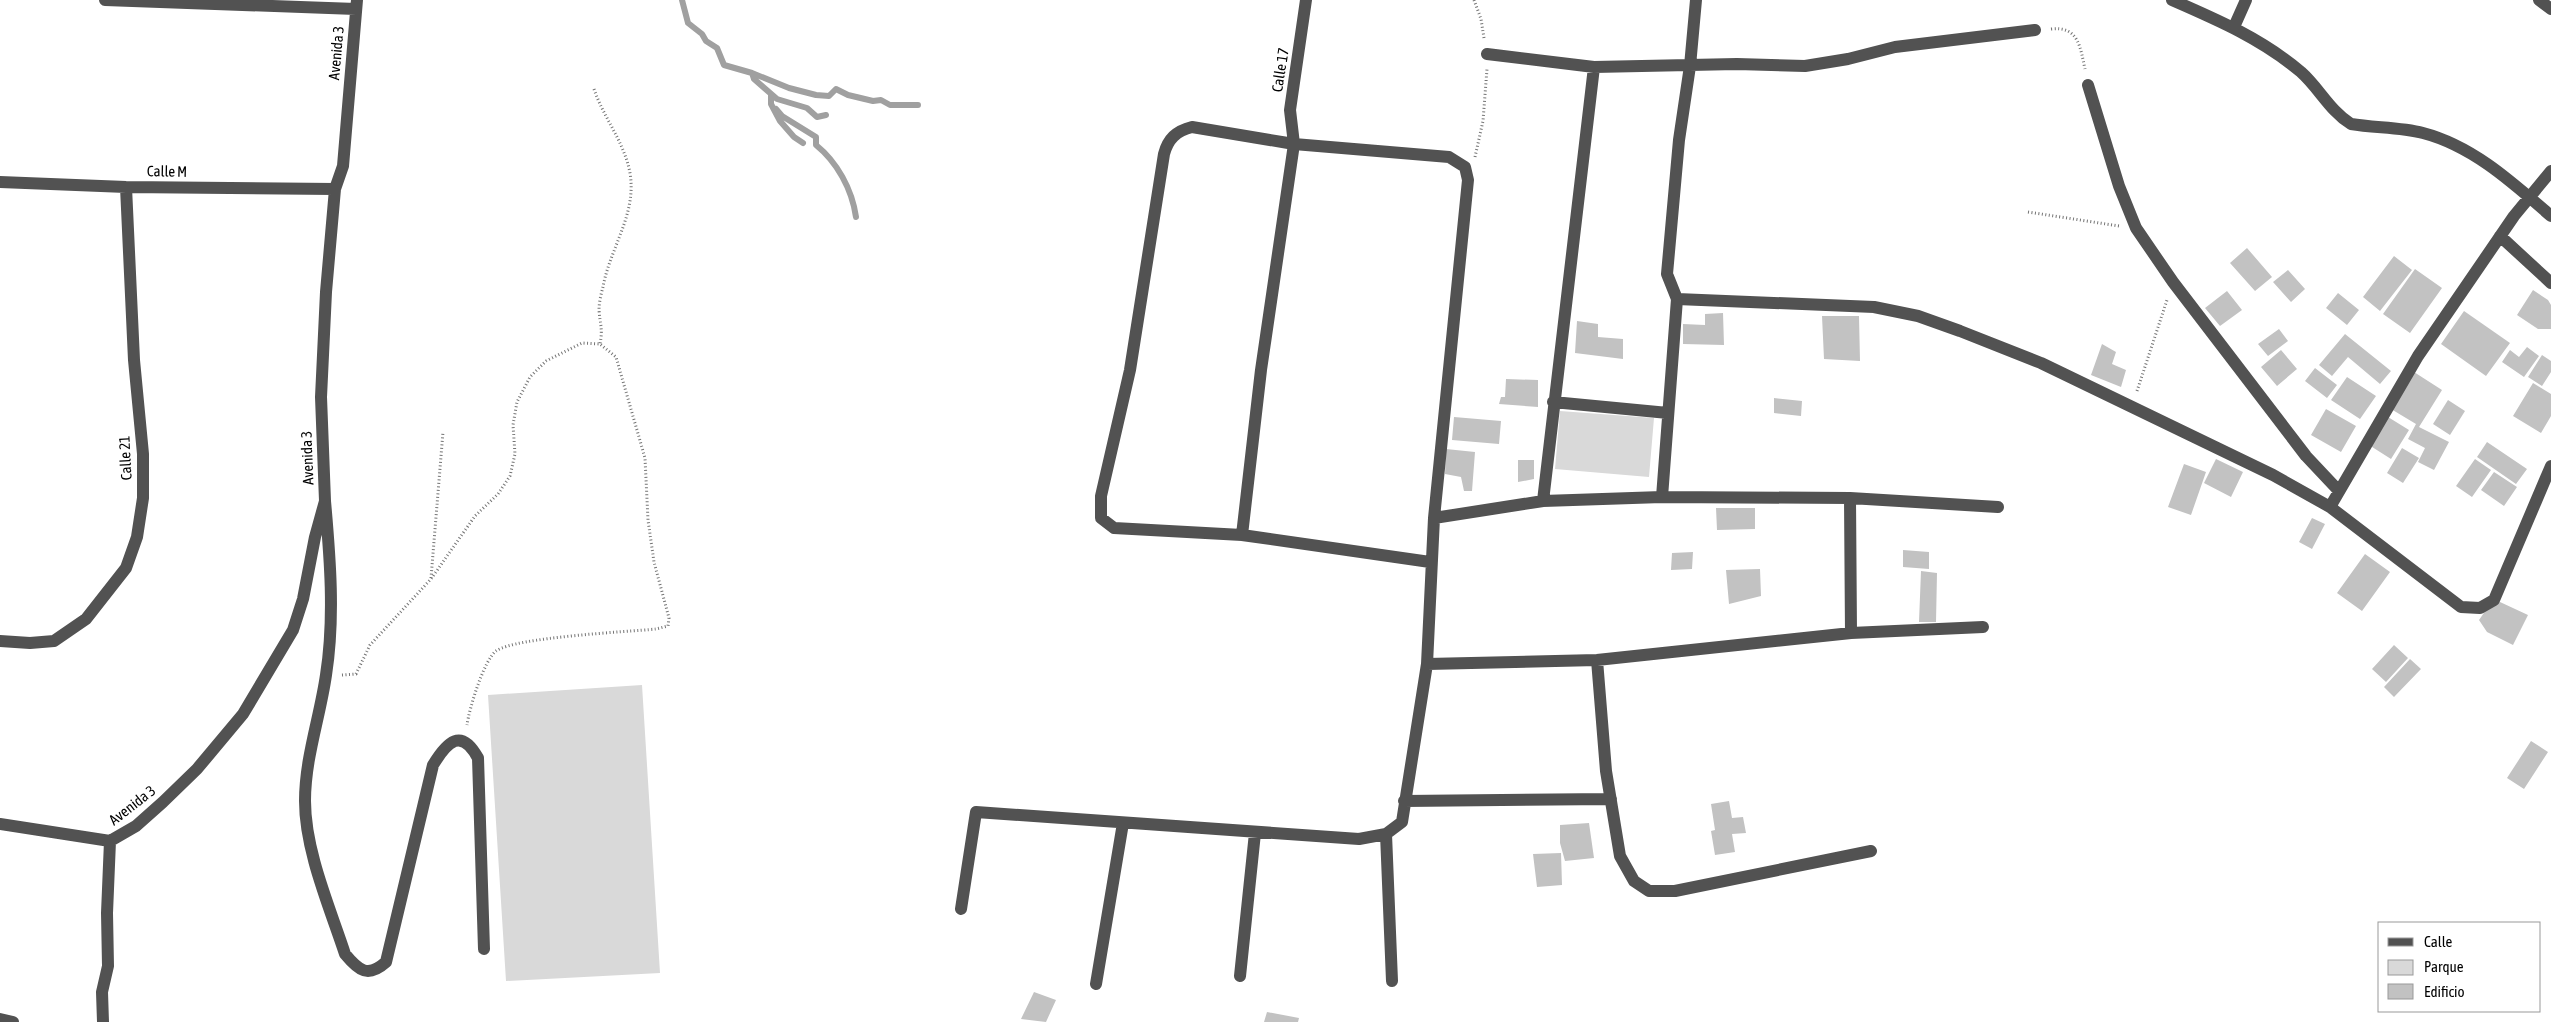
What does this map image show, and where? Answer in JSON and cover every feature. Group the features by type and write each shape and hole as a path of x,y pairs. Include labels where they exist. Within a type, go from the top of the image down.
{"street":[{"path":"105,0 356,4"},
{"name":"Calle 17","path":"1242,535 1262,370 1294,144 1290,110 1306,0"},
{"path":"1662,497 1677,299 1668,274 1679,140 1690,66 1696,0"},
{"path":"2172,0 2234,27 2286,60 2309,79 2341,118 2351,124 2423,133 2461,147 2503,175 2551,216"},
{"path":"2234,27 2246,0"},
{"path":"2539,0 2551,9"},
{"name":"Avenida 3","path":"110,842 136,826 163,802 197,768 243,714 293,630 304,599 315,537 325,501 321,396 335,189 343,166 356,4"},
{"path":"1487,54 1594,67 1805,66 1848,59 1894,47 2035,30"},
{"path":"1543,501 1553,402 1594,67"},
{"path":"2088,85 2119,186 2136,228 2172,282 2306,456 2338,490"},
{"path":"960,909 976,812 1360,839 1386,834 1402,822 1427,664 1430,562 1468,180 1465,167 1449,156 1294,144 1192,128 1178,132 1166,145 1130,370 1101,496 1101,518 1114,528 1242,535 1430,562"},
{"path":"2330,507 2338,490 2418,356 2500,236 2529,196 2551,171"},
{"name":"Calle M","path":"0,182 126,187 335,189"},
{"name":"Calle 21","path":"0,641 54,642 86,619 126,568 137,537 143,498 143,454 134,360 126,187"},
{"path":"2500,236 2551,283"},
{"path":"1677,299 1874,307 1918,316 2041,363 2224,450 2330,507 2461,607 2480,608 2494,600 2551,466"},
{"path":"1553,402 1668,413"},
{"path":"1434,518 1543,501 1662,497 1850,498 1998,508"},
{"path":"1850,498 1851,633"},
{"path":"325,501 329,539 330,637 326,675 308,760 305,802 309,840 345,954 357,968 368,972 378,969 386,962 434,765 444,746 455,741 464,741 472,746 478,758 484,949"},
{"path":"1427,664 1597,660 1851,633 1982,627"},
{"path":"1597,660 1611,800 1620,856 1634,881 1649,891 1675,891 1872,851"},
{"path":"1404,801 1611,800"},
{"path":"1096,984 1123,823"},
{"path":"0,824 110,842 107,903 108,966 102,992 103,1022"},
{"path":"1240,976 1255,833"},
{"path":"1386,834 1392,980"},
{"path":"0,1019 13,1022"}],"path":[{"path":"1465,167 1474,161 1479,144 1483,121 1487,54 1481,19 1474,0"},
{"path":"2035,30 2064,28 2073,34 2079,44 2088,85"},
{"path":"594,89 607,120 623,146 632,191 628,213 603,285 599,309 603,329 600,344"},
{"path":"2028,212 2136,228"},
{"path":"2132,407 2172,282"},
{"path":"326,675 356,674 370,644 431,579 475,516 498,494 510,476 515,454 513,425 517,402 530,377 546,361 582,343 600,344 616,357 645,458 648,520 654,562 670,618 668,626 656,630 530,641 503,648 487,660 470,707 464,741"},
{"path":"431,579 443,432"}],"green space":[{"path":"1560,411 1654,418 1649,477 1555,469"},
{"path":"642,685 660,973 506,981 488,695"}],"building":[{"path":"2247,248 2272,277 2255,291 2230,263"},
{"path":"2394,256 2412,270 2380,311 2363,297"},
{"path":"2415,269 2442,288 2410,333 2383,314"},
{"path":"2288,270 2305,289 2291,302 2273,282"},
{"path":"2533,290 2548,300 2551,305 2551,329 2538,329 2517,315"},
{"path":"2227,291 2242,310 2220,326 2205,308"},
{"path":"2338,293 2359,310 2347,325 2326,308"},
{"path":"2464,311 2510,343 2486,376 2441,344"},
{"path":"1723,313 1724,345 1683,344 1683,324 1705,325 1705,314"},
{"path":"1822,316 1859,316 1860,361 1824,359"},
{"path":"1577,321 1598,324 1598,337 1623,339 1623,359 1575,353"},
{"path":"2279,329 2288,341 2268,356 2258,344"},
{"path":"2345,334 2391,371 2380,384 2348,357 2332,376 2319,365"},
{"path":"2102,344 2116,352 2112,364 2126,370 2121,387 2091,375"},
{"path":"2527,347 2539,356 2524,377 2502,362 2510,350 2519,357"},
{"path":"2281,350 2297,369 2277,386 2261,367"},
{"path":"2542,355 2551,361 2551,372 2542,386 2528,377"},
{"path":"2315,368 2337,385 2327,398 2305,381"},
{"path":"2414,372 2442,390 2419,427 2449,442 2434,470 2418,462 2425,448 2408,439 2416,424 2391,409"},
{"path":"2347,377 2376,396 2360,419 2331,400"},
{"path":"1506,379 1538,380 1538,407 1499,404 1501,397 1505,397"},
{"path":"2533,383 2551,394 2551,416 2541,433 2513,416"},
{"path":"1774,398 1802,401 1801,416 1774,413"},
{"path":"2448,400 2465,411 2450,435 2433,424"},
{"path":"2326,409 2356,426 2341,452 2311,435"},
{"path":"1454,417 1501,421 1499,444 1452,440"},
{"path":"2388,417 2409,430 2391,459 2369,445"},
{"path":"2487,442 2527,469 2516,484 2477,457"},
{"path":"2402,448 2419,458 2403,483 2387,473"},
{"path":"1446,449 1475,452 1472,491 1464,491 1461,477 1445,474"},
{"path":"2216,459 2243,472 2231,497 2204,483"},
{"path":"2475,459 2491,470 2472,497 2456,486"},
{"path":"1518,460 1534,460 1534,479 1518,482"},
{"path":"2184,464 2206,472 2191,515 2168,507"},
{"path":"2494,472 2517,487 2504,506 2481,490"},
{"path":"1716,508 1755,508 1755,529 1717,530"},
{"path":"2312,518 2325,524 2312,549 2299,542"},
{"path":"1903,550 1929,552 1929,569 1903,567"},
{"path":"1693,552 1692,569 1671,570 1672,553"},
{"path":"2365,554 2390,572 2362,611 2337,593"},
{"path":"1760,569 1761,596 1729,604 1726,570"},
{"path":"1921,571 1937,573 1936,622 1919,622"},
{"path":"2500,602 2528,615 2513,645 2487,632 2479,620 2488,607"},
{"path":"2394,645 2408,658 2386,682 2372,669"},
{"path":"2410,659 2421,669 2394,697 2384,687"},
{"path":"2531,741 2548,752 2524,789 2507,778"},
{"path":"1729,801 1732,818 1743,817 1746,833 1732,834 1735,852 1715,855 1711,831 1715,830 1711,804"},
{"path":"1589,823 1594,858 1565,861 1560,843 1560,825"},
{"path":"1561,853 1562,885 1537,887 1533,854"},
{"path":"1034,992 1056,1000 1046,1022 1021,1019"},
{"path":"1267,1012 1299,1018 1298,1022 1264,1022"}],"waterway":[{"path":"682,0 688,23 702,34 706,41 717,48 724,65 752,73 754,79 777,99 807,108 817,117 826,115"},
{"path":"752,73 789,88 816,95 829,96 836,89 848,95 873,101 881,100 890,105 918,105"},
{"path":"771,95 771,104 780,121 794,137 803,143"},
{"path":"776,109 782,116 816,137 816,145 831,159 847,186 856,217"}]}
